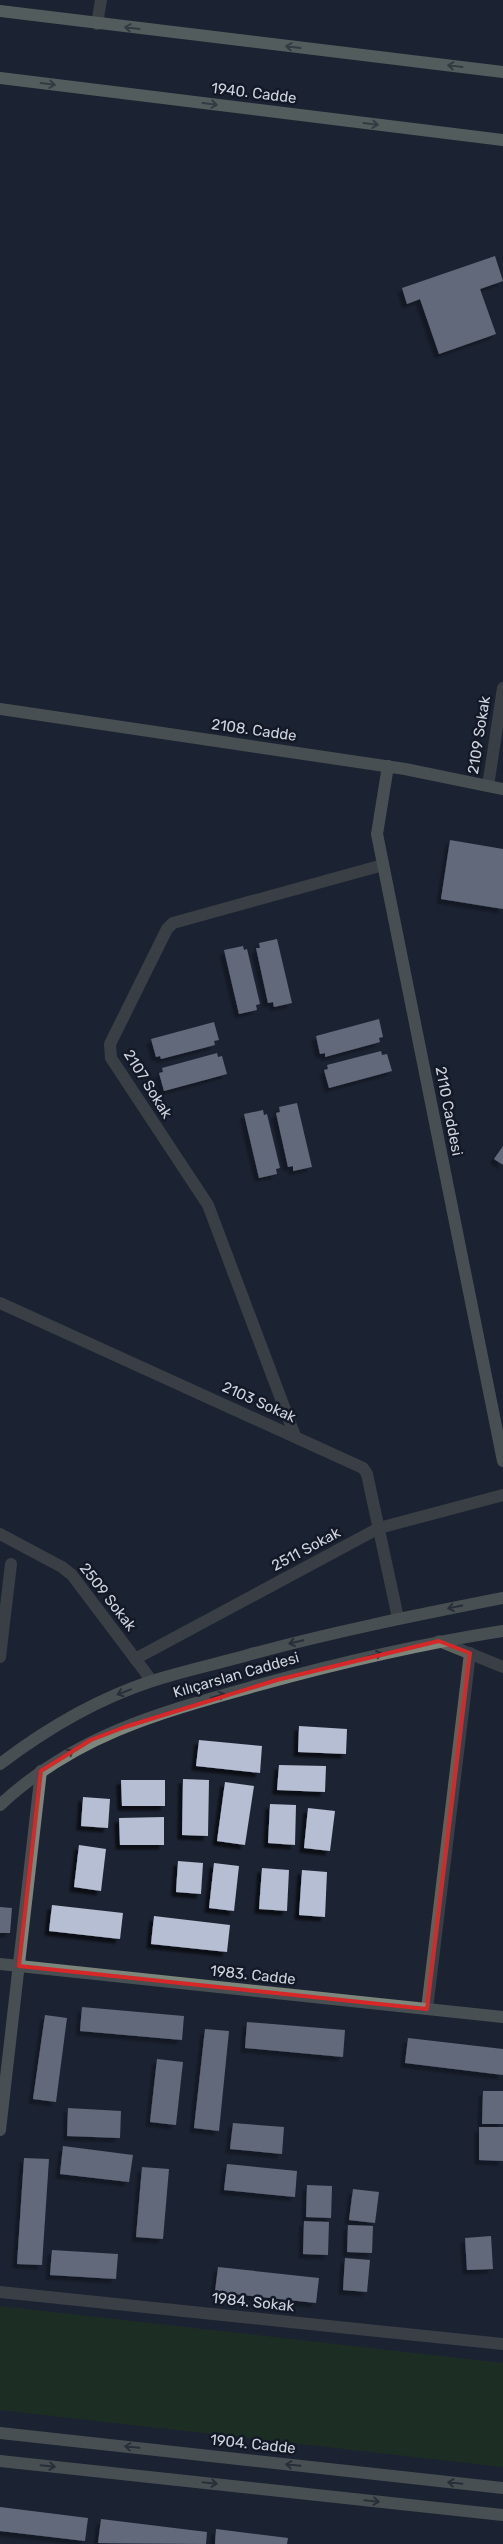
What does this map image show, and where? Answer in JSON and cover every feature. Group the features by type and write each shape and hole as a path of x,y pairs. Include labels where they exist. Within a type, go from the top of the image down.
{"main road":[{"path":"0,11 503,72"},
{"name":"1940. Cadde","path":"0,78 503,140"}],"street":[{"path":"97,24 100,0"},
{"name":"2109 Sokak","path":"488,786 503,688"},
{"name":"2108. Cadde","path":"0,709 388,766 503,789"},
{"name":"2110 Caddesi","path":"388,766 377,830 503,1461"},
{"name":"2107 Sokak","path":"295,1436 208,1206 111,1058 110,1044 167,929 174,923 383,864"},
{"name":"2103 Sokak","path":"0,1303 363,1468 367,1474 398,1618"},
{"name":"2511 Sokak","path":"135,1659 379,1528 503,1495"},
{"name":"2509 Sokak","path":"0,1534 62,1567 72,1575 152,1681"},
{"path":"0,1657 11,1564"},
{"name":"Kılıçarslan Caddesi","path":"0,1764 33,1739 68,1718 105,1700 152,1681 286,1645 398,1618 503,1598"},
{"name":"Kılıçarslan Caddesi","path":"0,1804 41,1771 91,1740 186,1705 362,1658 503,1630"},
{"path":"440,1641 503,1667"},
{"path":"428,2009 470,1653"},
{"path":"0,2130 41,1771"},
{"name":"1983. Cadde","path":"0,1964 503,2017"},
{"name":"1984. Sokak","path":"0,2292 503,2344"},
{"name":"1904. Cadde","path":"0,2433 503,2488"},
{"path":"0,2461 503,2515"}],"highlighted area":[{"path":"439,1641 470,1653 427,2009 19,1966 41,1771 91,1740 125,1727 277,1680"}],"green space":[{"path":"0,2306 503,2363 503,2467 0,2410"}],"building":[{"path":"495,256 503,281 480,289 496,334 439,354 420,299 407,304 402,288"},
{"path":"450,840 503,849 503,909 441,899"},
{"path":"277,939 292,1003 274,1007 273,1002 268,1003 256,948 260,948 259,943"},
{"path":"243,946 244,950 247,949 260,1004 256,1005 257,1010 239,1014 224,950"},
{"path":"379,1019 383,1037 379,1038 380,1042 325,1057 325,1053 320,1054 316,1036"},
{"path":"214,1022 219,1040 214,1041 215,1045 161,1059 160,1056 156,1057 151,1039"},
{"path":"381,1051 382,1055 387,1054 392,1071 329,1088 324,1070 328,1069 327,1065"},
{"path":"217,1053 218,1057 222,1056 227,1074 164,1091 159,1073 163,1072 162,1068"},
{"path":"297,1103 312,1167 293,1171 293,1166 288,1167 276,1113 280,1112 279,1107"},
{"path":"263,1110 264,1115 267,1114 280,1168 276,1169 277,1174 259,1178 244,1114"},
{"path":"503,1146 503,1165 494,1159"},
{"path":"299,1726 347,1729 346,1754 298,1752"},
{"path":"199,1740 262,1746 260,1773 196,1766"},
{"path":"279,1765 326,1766 325,1792 277,1790"},
{"path":"183,1779 209,1780 208,1836 182,1835"},
{"path":"121,1780 165,1780 165,1806 122,1806"},
{"path":"225,1782 254,1786 245,1845 217,1841"},
{"path":"83,1797 110,1799 108,1828 81,1826"},
{"path":"270,1804 296,1805 295,1845 268,1843"},
{"path":"308,1808 335,1811 330,1851 304,1848"},
{"path":"164,1817 164,1845 120,1845 119,1818"},
{"path":"79,1845 106,1849 101,1891 74,1887"},
{"path":"178,1861 203,1863 201,1894 176,1892"},
{"path":"214,1863 239,1866 234,1911 209,1908"},
{"path":"262,1868 289,1870 287,1911 259,1909"},
{"path":"302,1870 327,1872 325,1917 299,1915"},
{"path":"52,1905 123,1913 120,1939 49,1931"},
{"path":"0,1907 12,1908 10,1933 0,1933"},
{"path":"154,1916 230,1925 227,1952 151,1944"},
{"path":"82,2007 184,2016 182,2040 80,2031"},
{"path":"45,2015 67,2018 56,2102 33,2099"},
{"path":"247,2022 345,2030 343,2057 245,2048"},
{"path":"205,2029 229,2031 219,2131 194,2128"},
{"path":"408,2038 503,2049 503,2075 405,2063"},
{"path":"157,2059 183,2062 176,2125 150,2122"},
{"path":"483,2091 503,2091 503,2124 482,2124"},
{"path":"68,2108 121,2111 120,2138 67,2136"},
{"path":"233,2123 284,2127 282,2154 230,2149"},
{"path":"479,2127 503,2127 503,2161 479,2160"},
{"path":"63,2146 133,2155 129,2182 60,2174"},
{"path":"24,2158 49,2159 42,2265 17,2264"},
{"path":"227,2164 297,2171 295,2197 224,2190"},
{"path":"142,2167 169,2169 163,2239 136,2237"},
{"path":"307,2185 332,2186 331,2218 306,2217"},
{"path":"353,2189 379,2192 375,2223 349,2220"},
{"path":"304,2221 329,2222 328,2255 303,2254"},
{"path":"348,2225 373,2226 372,2253 347,2252"},
{"path":"491,2236 493,2269 467,2270 465,2238"},
{"path":"52,2250 118,2254 116,2279 50,2275"},
{"path":"345,2258 370,2260 367,2292 343,2290"},
{"path":"218,2267 319,2278 316,2303 215,2292"},
{"path":"0,2507 88,2518 85,2541 0,2531"},
{"path":"101,2519 207,2532 206,2544 98,2543"},
{"path":"216,2529 288,2538 287,2544 215,2544"}]}
